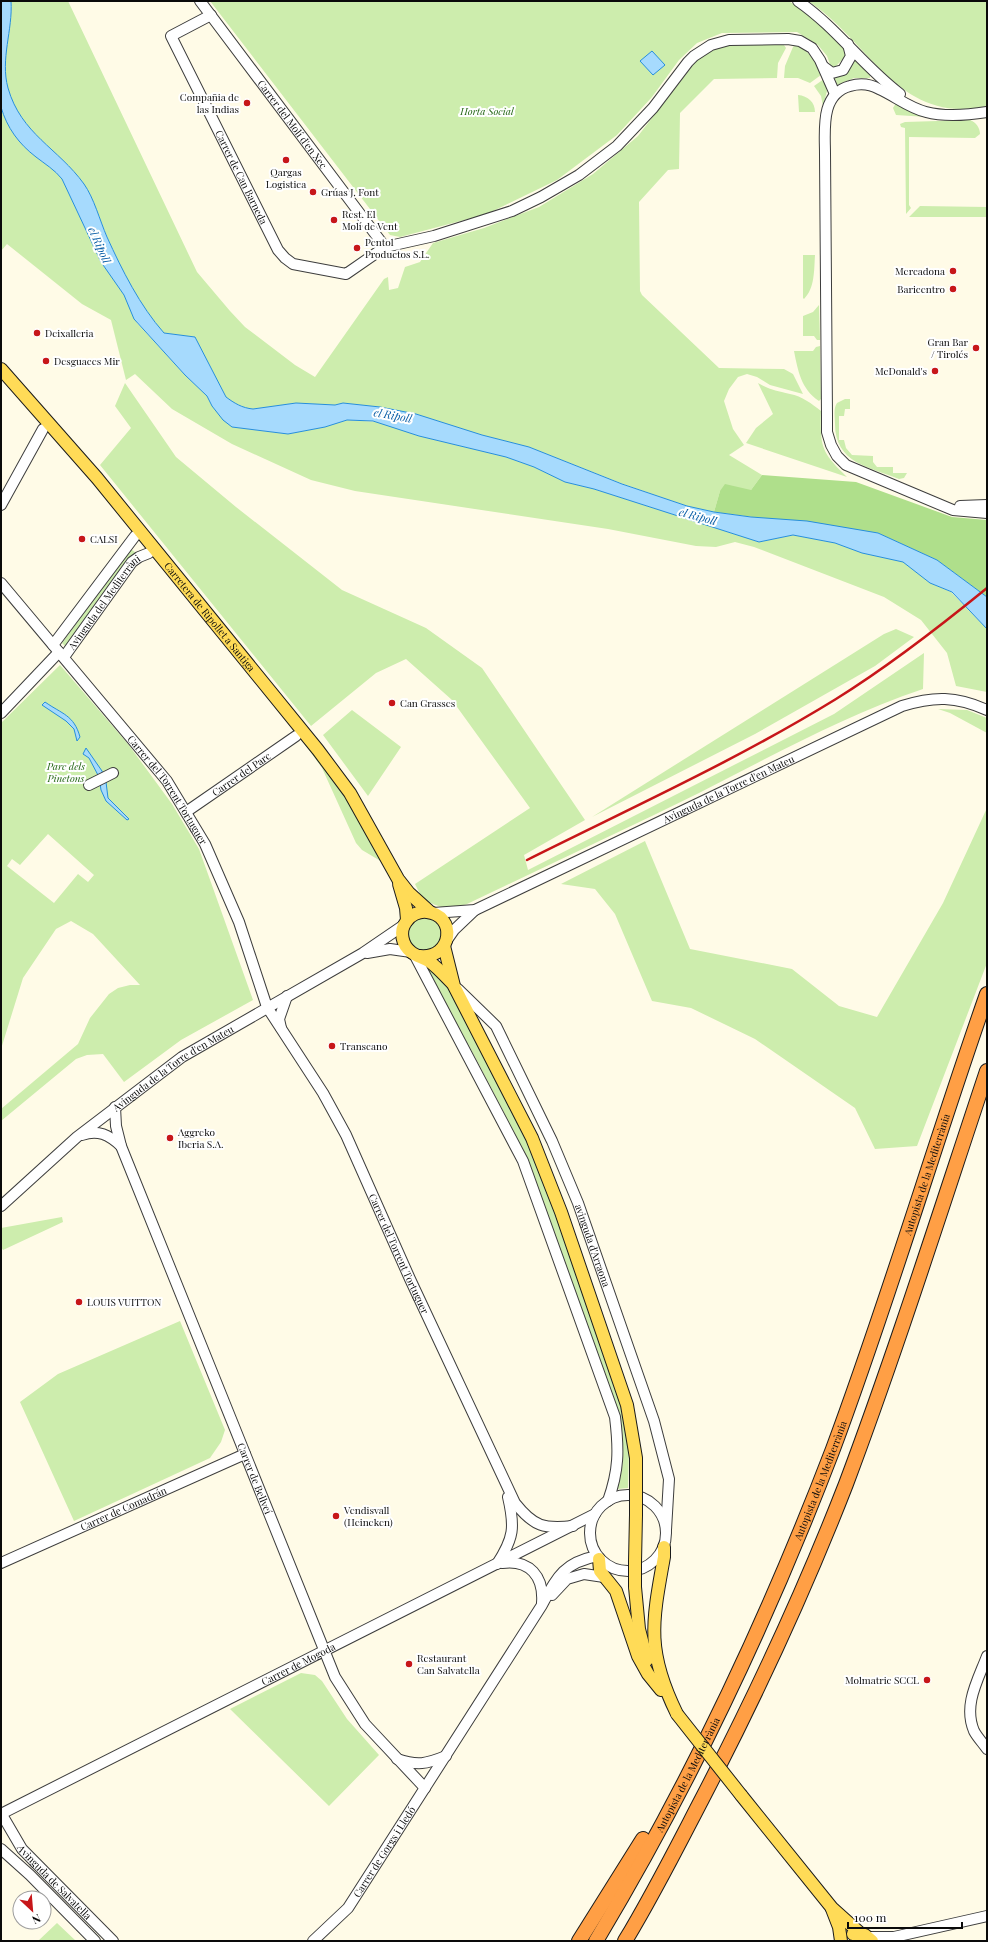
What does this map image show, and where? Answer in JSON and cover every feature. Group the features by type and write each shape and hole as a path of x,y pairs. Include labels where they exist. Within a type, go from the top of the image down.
{"highway":[{"name":"Autopista de la Mediterrània","path":"596,1941 683,1787 754,1639 832,1449 864,1362 987,994"},
{"path":"625,1941 643,1911 732,1743 780,1641 824,1538 879,1392 987,1071"},
{"path":"579,1941 618,1881 660,1811 683,1787"}],"main road":[{"name":"Carretera de Ripollet a Santiga","path":"1,368 97,478 318,750 350,793 398,879"},
{"path":"398,879 409,893 431,913"},
{"path":"398,879 406,908 403,939 415,954 438,968 454,986 525,1124 551,1184 627,1405 636,1458 635,1587 637,1618 650,1667 661,1690"},
{"path":"405,923 414,914 421,912 431,913 438,916 446,925 446,943 454,986"},
{"path":"415,954 434,955 446,943"},
{"path":"664,1547 664,1557 653,1620 654,1646 663,1682 677,1714"},
{"path":"598,1557 600,1571 616,1591 630,1635 643,1667 677,1714 832,1908 867,1937"},
{"path":"832,1908 842,1941 853,1934 867,1937"}],"street":[{"name":"Carrer del Molí d'en Xec","path":"200,1 386,247"},
{"path":"798,1 847,43 875,73 900,94 919,104 952,114"},
{"name":"Carrer de Can Barneda","path":"211,15 171,36 278,250 293,264 346,274 386,247"},
{"path":"386,247 434,236 508,213 542,197 573,178 617,146 657,102 691,59 711,44 729,40 794,39 812,48 824,67 835,94"},
{"path":"824,67 829,72 836,73 846,67 851,56 847,43"},
{"path":"987,112 952,114 926,112 870,85 852,85 845,87 835,94 829,103 825,126 828,438 837,456 846,465 961,512 987,513"},
{"path":"1,505 43,429"},
{"path":"929,500 950,505 987,505"},
{"name":"Avinguda del Mediterràni","path":"59,651 135,536"},
{"name":"Avinguda del Mediterràni","path":"1,713 59,651 132,562 149,553"},
{"name":"Carrer del Torrent Tortuguer","path":"1,583 167,781 186,812 205,844 239,922 267,1007 323,1093 346,1135 413,1286 515,1503 527,1518 540,1525 554,1528 573,1526"},
{"name":"Avinguda de la Torre d'en Mateu","path":"446,943 454,930 475,910 902,706 921,700 938,698 969,703 987,710"},
{"name":"Carrer del Parc","path":"186,812 296,736"},
{"path":"89,785 113,773"},
{"name":"Avinguda de la Torre d'en Mateu","path":"431,913 475,910"},
{"name":"Avinguda de la Torre d'en Mateu","path":"1,1206 77,1137 182,1057 286,996 363,954 405,923"},
{"name":"Avinguda de la Torre d'en Mateu","path":"363,954 390,949 415,954"},
{"path":"415,954 524,1162 615,1417 618,1443 616,1480 608,1501"},
{"name":"avinguda d'Arraona","path":"454,986 496,1026 552,1141 578,1203 654,1421 669,1479 666,1530"},
{"path":"281,1028 279,1019 286,996"},
{"name":"Carrer de Bellveí","path":"115,1107 116,1126 121,1146 323,1652 335,1677 365,1724 425,1788"},
{"path":"77,1137 91,1132 103,1134 121,1146"},
{"name":"Carrer de Comadrán","path":"1,1563 245,1454"},
{"name":"Carrer del Torrent Tortuguer","path":"497,1564 509,1545 513,1524 506,1485"},
{"path":"629,1495 642,1498 654,1504 663,1517 666,1530 664,1547 652,1563 635,1571 622,1571 614,1569 598,1557 591,1543 590,1526 595,1514 608,1501 616,1497 629,1495"},
{"name":"Carrer de Mogoda","path":"2,1814 595,1514"},
{"name":"Carrer de Gorgs i Lledó","path":"313,1941 348,1908 542,1605 556,1580 570,1564 579,1560 598,1557"},
{"path":"497,1564 516,1563 532,1570 540,1580 543,1591 542,1605"},
{"name":"Carrer de Gorgs i Lledó","path":"542,1605 567,1579 584,1574 604,1577"},
{"path":"987,1656 970,1703 970,1718 974,1733 987,1749"},
{"path":"396,1758 413,1764 427,1763 446,1756"},
{"path":"1,1830 4,1822 2,1814"},
{"name":"Avinguda de Salvatella","path":"2,1814 22,1850 113,1941"},
{"name":"Avinguda de Salvatella","path":"1,1848 30,1875 95,1941"},
{"path":"867,1937 892,1939 987,1916"}],"green space":[{"path":"11,1 68,1 197,272 245,327 295,365 315,377 384,279 388,277 389,290 398,288 405,267 420,262 433,243 484,228 539,207 593,174 638,136 697,60 711,50 727,45 784,45 786,48 778,63 777,78 714,79 680,113 679,169 668,170 639,202 640,291 642,295 719,368 784,369 793,374 803,394 770,385 757,377 747,374 738,377 729,389 724,401 733,429 744,445 729,455 762,475 751,490 720,491 714,512 687,506 623,484 529,447 482,435 416,414 380,407 343,403 335,405 296,403 253,409 232,401 226,397 195,337 164,333 155,322 139,299 124,273 106,234 91,195 84,184 74,171 30,129 21,117 8,88 5,66"},
{"name":"Horta Social","path":"210,1 788,1 798,6 846,49 845,57 835,67 831,67 827,56 818,45 797,32 722,33 697,43 679,60 652,97 617,135 557,180 487,214 400,237 390,235"},
{"path":"808,1 987,1 987,106 956,109 930,104 907,92 887,76 830,18"},
{"path":"795,45 808,53 821,75 810,83 798,78 784,78 785,66"},
{"path":"854,58 870,74 870,78 854,78 837,85 834,76"},
{"path":"824,79 827,91 823,106 821,96 814,86"},
{"path":"798,95 805,97 812,102 815,112 799,112"},
{"path":"896,103 927,117 896,115 893,108"},
{"path":"1,107 10,129 19,141 62,179 101,262 124,295 137,323 185,375 207,396 212,406 232,427 288,434 325,427 347,420 379,422 419,436 506,457 534,467 565,482 594,489 759,542 793,535 835,543 862,553 903,562 930,583 951,592 987,629 987,692 956,686 947,653 921,620 884,597 754,547 735,542 716,547 696,546 608,529 355,491 311,480 232,444 172,409 135,374 126,380 111,320 82,304 7,244 1,251"},
{"path":"970,120 976,124 979,130 980,134 975,138 909,137 909,205 911,208 906,214 905,128 901,127 900,124 905,122"},
{"path":"920,206 987,207 987,217 909,217"},
{"path":"803,255 815,255 812,284 808,295 804,299 803,298"},
{"path":"819,305 820,340 817,340 814,336 803,336 803,316 813,312"},
{"path":"820,346 821,399 819,401 808,391 801,379 794,351 813,351 816,347"},
{"path":"1,376 106,495 308,744 347,798 384,863 362,850 356,843 322,768 299,736 116,510 1,379"},
{"path":"125,383 176,457 236,507 342,590 426,628 482,668 585,820 524,855 528,870 834,714 924,653 923,689 894,699 837,724 699,793 467,904 449,908 436,905 423,900 415,884 530,808 452,700 406,659 376,673 311,726 100,465 131,428 115,406"},
{"path":"758,383 771,389 799,397 821,411 821,433 824,448 827,455 847,477 746,443 756,428 773,414"},
{"path":"845,399 850,399 850,409 845,409 844,416 839,416 839,440 844,440 846,448 852,455 873,456 873,462 877,467 893,467 893,473 907,473 904,478 899,479 866,467 847,455 841,447 837,437 835,410 837,403"},
{"path":"762,475 856,482 952,517 987,520 987,597 937,560 878,533 714,512 720,491 725,484 751,490"},
{"path":"131,549 136,553 66,647 62,643"},
{"path":"896,629 914,637 875,666 755,734 592,817 884,634"},
{"name":"Parc dels Pinetons","path":"60,665 128,744 172,804 199,849 253,1000 181,1040 124,1082 103,1054 87,1055 76,1059 1,1121 1,1109 78,1044 90,1018 109,994 118,988 130,985 140,985 93,934 71,921 56,929 23,978 1,1049 1,723","holes":["48,834 94,875 88,882 78,874 54,903 7,866 12,859 20,865"]},
{"path":"938,709 967,710 987,718 987,733 950,713"},
{"path":"352,710 401,747 368,796 323,735"},
{"path":"987,808 987,963 917,1146 875,1149 855,1108 755,1039 691,1008 652,1001 615,914 595,889 561,884 645,841 690,949 792,969 839,1006 877,1017 943,903"},
{"path":"421,913 442,923 442,941 433,948 425,951 408,943 407,924"},
{"path":"422,962 445,981 535,1153 624,1410 629,1446 628,1488 617,1489 620,1480 623,1455 621,1421 528,1159 475,1057"},
{"path":"62,1217 63,1222 3,1250 1,1247 1,1228"},
{"path":"180,1321 225,1430 221,1442 210,1458 74,1521 20,1402 58,1374"},
{"path":"301,1673 315,1675 322,1681 347,1719 379,1755 329,1806 230,1709"},
{"path":"57,1923 76,1941 38,1941 50,1930 52,1930 52,1928"}],"water":[{"name":"el Ripoll","path":"1,1 11,1 5,66 8,88 14,104 31,129 74,171 88,190 107,237 125,275 155,322 164,333 195,337 226,397 232,401 253,409 296,403 335,405 343,403 380,407 416,414 482,435 529,447 622,484 687,506 714,512 751,517 807,521 878,533 937,560 987,597 987,629 952,592 930,583 903,562 862,553 835,543 793,535 759,542 594,489 565,482 534,467 506,457 419,436 373,421 347,420 325,427 288,434 232,427 223,420 212,406 207,396 185,375 134,319 124,295 101,262 62,179 24,147 10,129 1,107"},
{"path":"652,51 665,65 653,75 640,61"},
{"path":"45,702 71,719 80,737 77,741 74,729 66,721 42,705"},
{"path":"86,748 102,771 106,782 108,798 129,819 127,820 106,801 101,790 99,777 89,758 83,754"}],"railway":[{"path":"527,860 683,783 761,743 799,721 836,699 894,660 987,588"}],"place":[{"name":"Compañia de las Indias","path":"247,103"},
{"name":"Qargas Logistica","path":"286,160"},
{"name":"Grúas J. Font","path":"313,192"},
{"name":"Rest. El Molí de Vent","path":"334,220"},
{"name":"Pentol Productos S.L.","path":"357,248"},
{"name":"Mercadona","path":"953,271"},
{"name":"Baricentro","path":"953,289"},
{"name":"Deixalleria","path":"37,333"},
{"name":"Gran Bar / Tirolés","path":"976,348"},
{"name":"Desguaces Mir","path":"46,361"},
{"name":"McDonald's","path":"935,371"},
{"name":"CALSI","path":"82,539"},
{"name":"Can Grasses","path":"392,703"},
{"name":"Transcano","path":"332,1046"},
{"name":"Aggreko Iberia S.A.","path":"170,1138"},
{"name":"LOUIS VUITTON","path":"79,1302"},
{"name":"Vendisvall (Heineken)","path":"336,1516"},
{"name":"Restaurant Can Salvatella","path":"409,1664"},
{"name":"Molmatric SCCL","path":"927,1680"}]}
